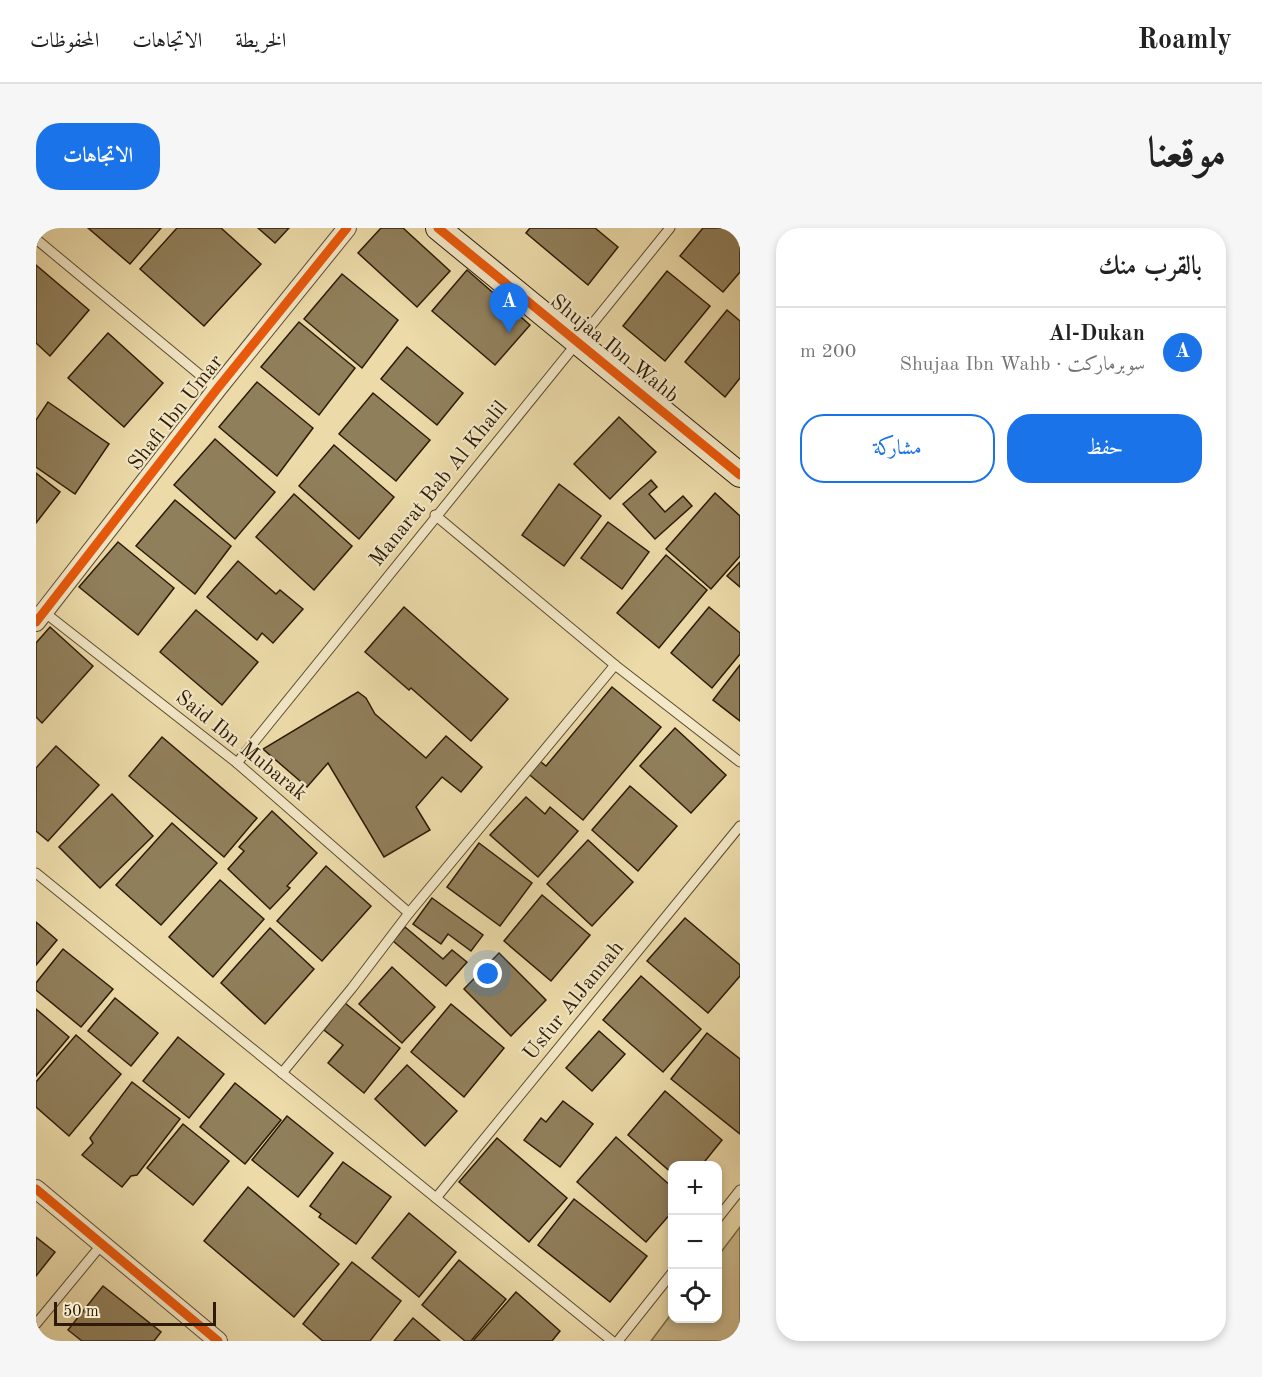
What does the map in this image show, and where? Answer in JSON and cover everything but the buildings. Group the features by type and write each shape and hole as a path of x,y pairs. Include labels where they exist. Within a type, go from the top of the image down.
{"street":[{"name":"Shafi Ibn Umar","path":"40,617 216,389 347,228"},
{"name":"Shujaa Ibn Wahb","path":"438,228 740,475"},
{"path":"36,1189 218,1341"}],"lane":[{"name":"Manarat Bab Al Khalil","path":"237,763 435,515 670,228"},
{"path":"36,239 216,389"},
{"path":"435,515 615,665 740,762"},
{"name":"Said Ibn Mubarak","path":"40,617 237,763 409,913"},
{"path":"282,1073 352,988 409,913 615,665"},
{"name":"Usfur AlJannah","path":"436,1198 740,826"},
{"path":"36,873 612,1341"},
{"path":"719,1215 740,1190"},
{"path":"36,1324 102,1244"},
{"path":"618,1341 668,1278"}],"shaded area":[{"path":"740,1227 740,1341 651,1341 668,1318 668,1323 722,1323 722,1251"}],"cycle path":[{"path":"36,622 217,389 347,228"},
{"path":"438,228 740,475"},
{"path":"36,1189 218,1341"}],"place":[{"name":"Al-Dukan","path":"509,333"}]}
